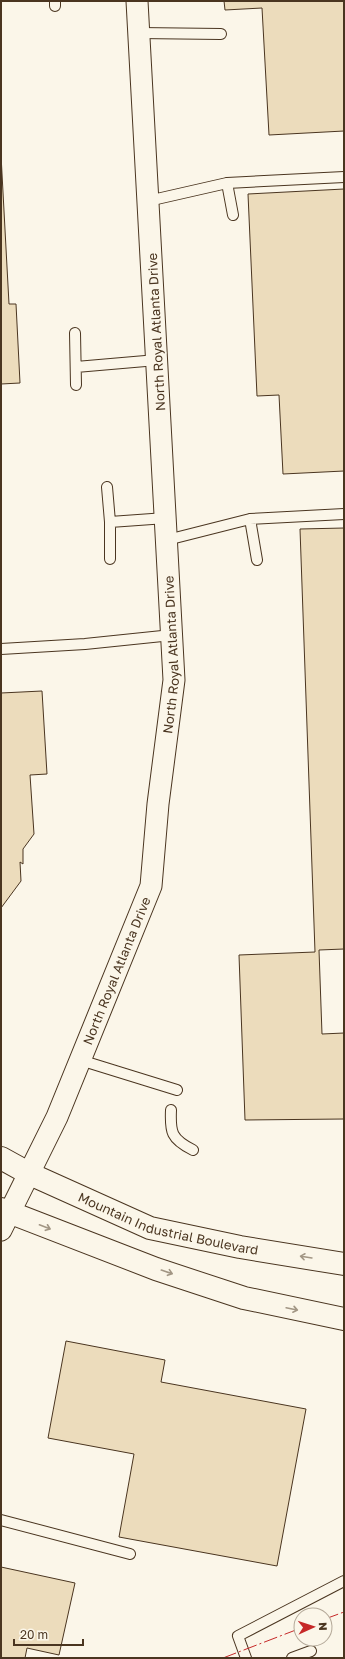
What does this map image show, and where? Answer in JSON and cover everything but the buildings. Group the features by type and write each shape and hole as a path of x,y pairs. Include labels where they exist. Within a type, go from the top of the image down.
{"main road":[{"name":"Mountain Industrial Boulevard","path":"1,1158 30,1174 150,1228 240,1247 344,1264"},
{"path":"4,1217 244,1298 344,1319"}],"street":[{"name":"North Royal Atlanta Drive","path":"4,1217 30,1174 57,1117 151,886 158,804 174,680 137,1"}],"lane":[{"path":"139,33 221,34"},
{"path":"148,201 227,183 344,177"},
{"path":"227,183 233,215"},
{"path":"75,333 76,385"},
{"path":"76,367 157,360"},
{"path":"106,487 110,522 110,559"},
{"path":"167,540 250,519 344,514"},
{"path":"110,522 166,518"},
{"path":"250,519 258,560"},
{"path":"1,649 85,644 172,635"},
{"path":"80,1060 177,1090"},
{"path":"171,1110 171,1129 179,1143 193,1150"},
{"path":"1,1520 130,1554"},
{"path":"246,1658 238,1636 344,1581"},
{"path":"292,1658 311,1651"}],"power":[{"path":"333,1616 344,1612"},
{"path":"223,1658 293,1631"}]}
